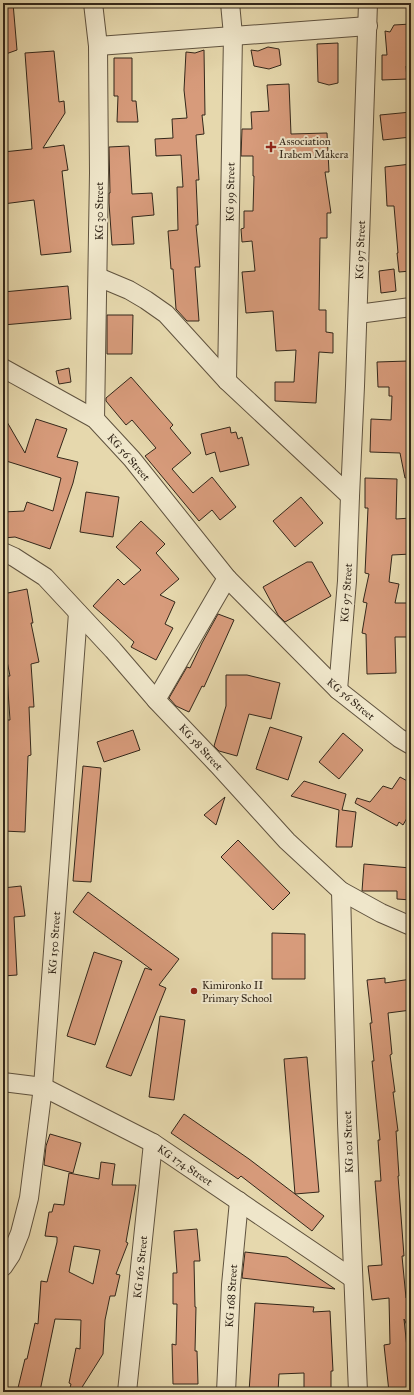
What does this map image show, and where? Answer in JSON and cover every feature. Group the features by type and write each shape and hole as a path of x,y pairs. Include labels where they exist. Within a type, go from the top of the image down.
{"street":[{"name":"KG 30 Street","path":"93,3 98,46 99,173 95,419"},
{"name":"KG 99 Street","path":"227,381 232,35 230,3"},
{"name":"KG 97 Street","path":"338,690 348,581 368,3"},
{"path":"98,46 368,26"},
{"path":"98,277 129,290 166,314 227,381 350,496"},
{"path":"358,314 411,307"},
{"name":"KG 56 Street","path":"3,368 95,419 137,466 227,578 338,690 411,746"},
{"name":"KG 58 Street","path":"3,552 14,557 45,577 113,650 156,700 287,841 340,891 381,913 411,926"},
{"path":"156,700 227,578"},
{"name":"KG 150 Street","path":"3,1266 11,1255 20,1233 29,1198 43,1087 78,613"},
{"name":"KG 101 Street","path":"340,891 352,1278 358,1392"},
{"name":"KG 174 Street","path":"3,1082 43,1087 153,1143 352,1278"},
{"name":"KG 162 Street","path":"127,1392 153,1143"},
{"name":"KG 168 Street","path":"226,1392 231,1285 239,1201"}],"building":[{"path":"3,3 13,3 17,50 3,55"},
{"path":"411,24 411,66 406,66 407,79 382,80 382,55 387,55 385,31 390,32 394,25"},
{"path":"338,43 338,83 329,85 318,82 317,44"},
{"path":"268,47 279,49 281,65 269,69 254,66 251,50 258,51"},
{"path":"204,50 205,115 202,115 204,134 196,135 199,180 196,180 198,225 196,225 200,267 195,267 199,321 187,321 176,309 168,231 178,230 177,187 183,187 181,155 156,156 155,139 173,138 172,119 187,118 184,90 186,52 195,53"},
{"path":"54,51 59,102 64,101 65,113 43,148 64,145 68,170 62,171 71,252 41,255 34,200 3,204 3,152 32,149 25,53"},
{"path":"114,58 132,58 132,101 136,101 138,122 117,122 118,96 114,96"},
{"path":"289,84 291,134 327,133 329,172 325,172 331,213 327,213 327,238 320,238 319,310 326,310 326,332 333,333 333,353 319,352 316,403 275,401 275,382 294,382 296,350 276,351 273,311 246,313 242,272 255,271 252,241 242,242 241,229 244,228 244,211 253,211 254,176 253,156 241,156 242,129 252,129 251,112 269,111 267,85"},
{"path":"411,112 411,137 383,140 380,115"},
{"path":"129,146 132,194 152,193 154,215 132,217 134,244 112,245 109,203 109,147"},
{"path":"411,164 411,237 409,238 411,271 399,272 394,206 387,206 385,167"},
{"path":"394,269 396,291 381,293 379,271"},
{"path":"68,286 71,319 3,325 3,292"},
{"path":"107,315 133,315 132,354 107,354"},
{"path":"408,361 409,389 411,389 411,424 408,425 411,446 411,477 405,478 400,453 370,452 371,419 391,420 392,396 389,396 389,387 378,387 377,362"},
{"path":"69,368 71,382 59,384 56,371"},
{"path":"131,377 173,425 170,428 191,453 172,469 193,493 212,477 236,507 220,520 212,510 199,521 145,456 156,448 132,420 126,425 106,401 106,398"},
{"path":"3,415 25,453 36,419 67,429 57,457 78,462 73,483 50,549 15,537 3,538 3,512 24,511 27,502 53,511 61,478 3,460"},
{"path":"230,427 231,433 236,432 238,439 242,437 249,465 220,472 215,452 206,455 201,434"},
{"path":"365,478 397,479 396,519 411,518 411,554 392,555 389,582 399,584 395,603 411,603 411,637 395,637 396,673 367,674 366,634 362,633 367,603 363,602 369,574 365,573 368,508 365,508"},
{"path":"86,492 119,497 113,537 80,532"},
{"path":"301,497 323,523 295,547 273,521"},
{"path":"141,521 165,544 156,553 179,579 160,595 175,602 165,624 173,628 156,660 131,647 134,642 93,606 118,579 124,585 141,570 116,547"},
{"path":"307,562 312,562 331,596 285,622 278,615 263,587"},
{"path":"27,589 33,623 31,623 39,662 31,664 34,707 29,707 31,755 28,756 25,832 3,831 3,720 10,720 7,676 10,676 3,641 3,594"},
{"path":"218,614 234,620 204,687 202,686 189,712 176,706 169,698 187,667 190,668"},
{"path":"226,675 247,675 280,683 271,719 249,714 237,756 219,751 214,746 226,706"},
{"path":"270,727 302,737 288,780 256,769"},
{"path":"133,730 140,750 104,762 97,742"},
{"path":"343,733 363,750 339,779 319,762"},
{"path":"83,766 101,768 91,882 73,881"},
{"path":"400,777 411,783 411,811 403,825 399,822 397,826 355,803 357,798 370,802 383,786 392,789"},
{"path":"304,781 346,794 342,810 356,812 352,847 336,847 339,810 291,796"},
{"path":"225,797 216,825 204,815"},
{"path":"238,840 290,893 273,910 221,857"},
{"path":"364,864 411,868 411,900 397,899 397,891 362,891"},
{"path":"21,886 25,916 14,917 17,975 3,976 3,888"},
{"path":"88,892 179,959 159,985 166,988 131,1076 106,1067 145,968 152,970 73,912"},
{"path":"272,933 305,934 305,979 272,979"},
{"path":"94,952 122,961 95,1045 67,1036"},
{"path":"385,978 385,983 411,979 411,1010 388,1013 392,1054 390,1055 395,1092 393,1092 398,1131 396,1131 398,1176 404,1256 402,1256 406,1298 411,1298 411,1333 404,1319 410,1377 408,1377 410,1392 389,1392 384,1345 390,1344 389,1298 372,1300 368,1266 382,1265 375,1181 381,1181 378,1140 380,1140 372,1061 374,1061 370,1023 372,1023 367,980"},
{"path":"160,1016 185,1020 174,1100 149,1097"},
{"path":"307,1057 319,1192 295,1194 284,1059"},
{"path":"184,1114 249,1159 324,1216 312,1231 241,1176 238,1179 171,1133"},
{"path":"50,1134 81,1143 73,1173 44,1165 46,1146"},
{"path":"101,1162 115,1164 112,1185 136,1185 126,1242 128,1243 116,1274 120,1275 115,1296 110,1296 105,1320 103,1354 79,1392 69,1392 71,1384 69,1383 76,1348 80,1349 81,1320 55,1319 40,1391 17,1392 25,1359 27,1359 35,1323 38,1324 41,1281 47,1282 57,1242 57,1237 45,1236 49,1212 52,1212 54,1204 64,1205 69,1173 99,1179","holes":["74,1246 100,1250 93,1284 69,1272"]},
{"path":"197,1229 200,1261 194,1261 196,1307 195,1351 197,1351 198,1384 173,1384 172,1344 176,1345 177,1304 173,1304 173,1273 177,1273 174,1231"},
{"path":"245,1252 287,1257 335,1289 242,1278"},
{"path":"255,1303 314,1307 313,1312 330,1311 333,1371 331,1371 331,1392 304,1392 304,1373 279,1374 278,1392 249,1392"}],"place":[{"name":"Association Irabem Makera","path":"271,147"},
{"name":"Kimironko II Primary School","path":"194,991"}]}
